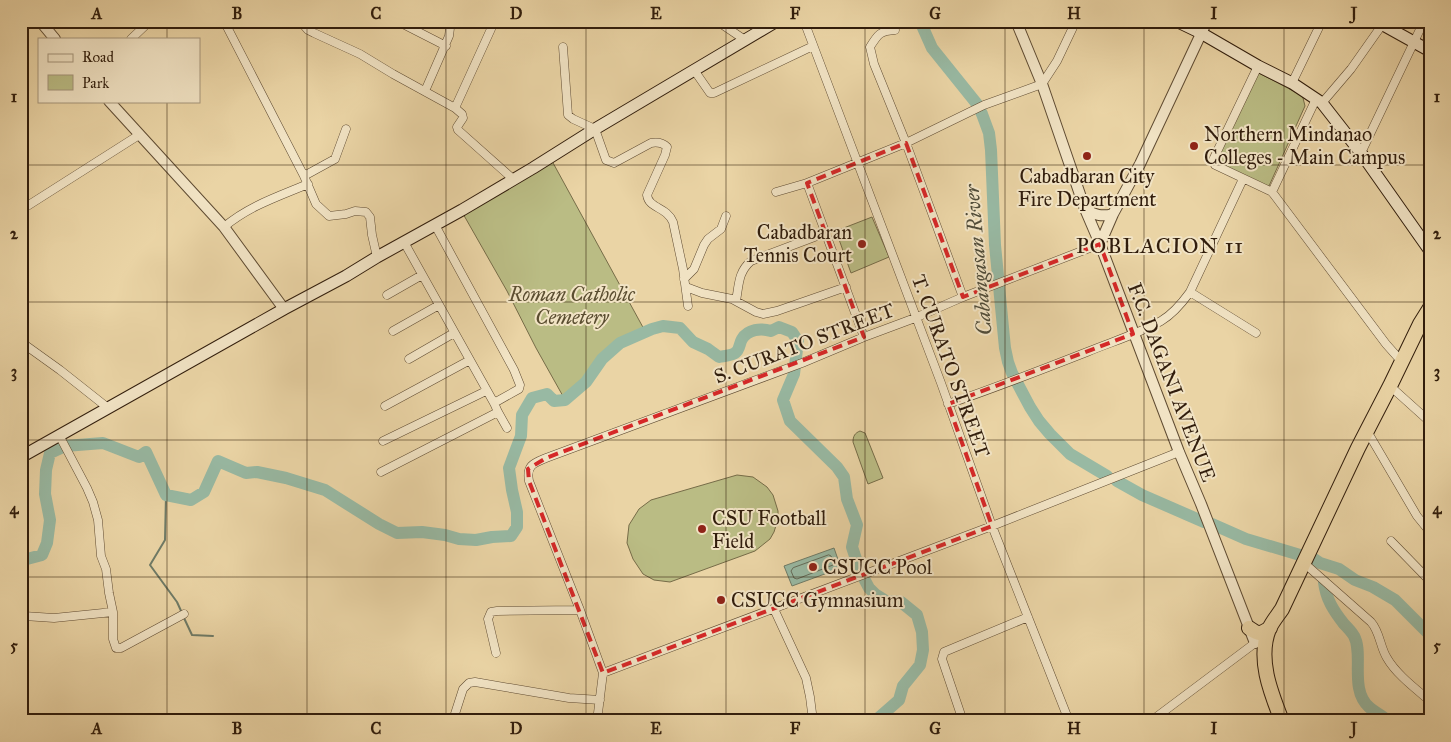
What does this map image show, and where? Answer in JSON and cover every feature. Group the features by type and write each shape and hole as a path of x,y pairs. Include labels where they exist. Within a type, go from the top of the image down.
{"highway":[{"path":"1267,674 1264,654 1270,628 1282,609 1367,431 1420,324 1430,308"},
{"path":"1282,609 1273,656 1278,687 1291,721"},
{"path":"1250,628 1256,634 1270,628"},
{"path":"1255,643 1282,721"}],"main road":[{"path":"21,457 62,440 108,408 284,308 346,276 533,168 777,21"},
{"path":"1176,21 1292,83 1319,101 1361,153 1430,251"},
{"path":"1379,23 1430,51"}],"street":[{"path":"40,21 54,38"},
{"path":"132,38 150,21"},
{"path":"224,21 306,180 316,204 329,216 354,211 366,212 370,217 377,257"},
{"path":"300,21 308,30 360,54 455,108 462,114 463,118 457,127 458,130 513,179"},
{"path":"397,21 446,46"},
{"path":"426,92 449,36 450,28 447,21"},
{"path":"455,108 493,21"},
{"path":"717,21 745,40"},
{"name":"T. CURATO STREET","path":"804,21 992,526 1069,721"},
{"name":"F.C. DAGANI AVENUE","path":"1016,21 1042,84 1085,209 1255,643"},
{"path":"776,192 807,183 906,143 984,105 1042,84 1076,21"},
{"path":"1100,244 1207,21"},
{"path":"1292,83 1322,21"},
{"path":"1361,153 1424,21"},
{"path":"1272,192 1319,101 1336,88 1351,69 1379,23"},
{"path":"895,30 883,31 870,47 874,64 906,143 963,297"},
{"path":"694,70 710,93 714,93 813,46"},
{"path":"563,47 568,115 595,129 605,159 608,162 614,163 650,143 662,143 667,147 647,199 650,204 666,212 672,219 688,306"},
{"path":"1258,66 1213,160 1215,165 1272,192 1386,344 1402,362"},
{"path":"110,102 224,228 284,308"},
{"path":"224,228 238,216 306,180 335,159 346,129"},
{"path":"21,210 139,135"},
{"path":"948,404 1134,334 1171,314 1190,292 1243,179"},
{"path":"807,183 864,337"},
{"path":"1085,209 1100,216 1113,214"},
{"path":"684,279 694,269 708,239 721,229 726,216"},
{"path":"435,224 514,370 520,385 519,389 494,403"},
{"path":"736,301 741,273 744,267 751,261 826,233"},
{"path":"404,242 507,428"},
{"name":"S. CURATO STREET","path":"580,610 529,481 528,469 534,464 791,367 1100,244"},
{"path":"387,295 422,275"},
{"path":"686,287 736,301 763,314 846,287"},
{"path":"1190,292 1256,333"},
{"path":"392,330 439,305"},
{"path":"409,359 454,333"},
{"path":"21,342 108,408"},
{"path":"386,406 470,360"},
{"path":"1390,386 1430,422"},
{"path":"383,441 486,391"},
{"path":"381,472 498,412"},
{"path":"1367,431 1417,516 1430,532"},
{"path":"62,440 93,502 98,520 101,556 106,569 113,612 113,639 115,646 119,649 181,615"},
{"path":"603,673 992,526 1179,452"},
{"path":"1391,541 1430,581"},
{"path":"1304,563 1375,626 1387,659 1430,701"},
{"path":"774,609 806,678 813,721"},
{"path":"496,653 488,619 491,612 580,610 603,673 597,721"},
{"path":"24,616 54,618 113,612"},
{"path":"963,721 942,659 944,652 1028,617"},
{"path":"1151,721 1255,643"},
{"path":"452,720 463,689 469,682 569,698 600,700"}],"highlighted area":[{"path":"906,143 963,297 1100,244 1133,334 948,404 992,526 603,673 529,481 528,469 546,458 864,337 807,183"}],"green space":[{"path":"1259,73 1299,94 1303,98 1305,106 1269,186 1266,187 1219,164 1215,160"},
{"name":"Roman Catholic Cemetery","path":"552,161 645,331 617,340 599,357 585,382 564,398 462,212"},
{"name":"Cabadbaran Tennis Court","path":"872,217 889,257 851,273 836,231"},
{"path":"860,431 865,433 883,478 868,484 853,442 853,438"},
{"name":"CSU Football Field","path":"737,475 753,477 767,487 773,495 778,511 778,519 770,539 755,551 670,582 654,580 643,574 633,559 627,543 629,525 639,509 651,500"}],"water":[{"name":"CSUCC Pool","path":"834,548 841,568 792,586 784,566"}],"waterway":[{"name":"Cabangasan River","path":"920,21 932,48 977,104 989,133 995,245 1005,348 1012,373 1030,407 1050,434 1070,454 1107,476"},
{"path":"21,558 27,559 42,555 47,543 50,520 45,494 46,470 50,453 65,446 103,443 139,457 146,452 166,495 191,500 204,492 218,461 246,473 257,472 286,478 325,490 379,524 397,533 422,532 459,539 476,540 511,536 517,527 517,512 509,468 521,436 522,415 532,398 547,394 554,401 565,400 586,382 602,359 620,343 652,329 663,326 680,328 693,342 719,357 737,352 742,339 751,331 771,331 779,327 792,332 798,341 794,374 783,400 790,421 837,467 844,477 847,499 857,525 852,547 860,571 869,588 875,594 886,601 901,602 917,615 922,632 923,650 920,665 903,686 899,700 875,721"},
{"name":"Cabangasan River","path":"1117,481 1142,495 1204,522"},
{"path":"166,495 165,540 150,565 177,602 182,613"},
{"name":"Cabangasan River","path":"1212,524 1246,539 1300,555"},
{"name":"Cabangasan River","path":"1314,559 1339,569 1355,580 1373,587 1395,600 1430,635"},
{"name":"Cabangasan River","path":"1324,582 1326,594 1331,604 1340,619 1353,634 1357,643 1358,681 1363,700 1371,709 1388,721"},
{"path":"184,618 192,635 213,636"}],"place":[{"name":"Northern Mindanao Colleges - Main Campus","path":"1194,146"},
{"name":"Cabadbaran City Fire Department","path":"1087,156"},
{"name":"Cabadbaran Tennis Court","path":"862,244"},
{"name":"CSU Football Field","path":"702,529"},
{"name":"CSUCC Pool","path":"813,567"},
{"name":"CSUCC Gymnasium","path":"721,600"}],"district":[{"name":"POBLACION 11","path":"1160,245"}]}
